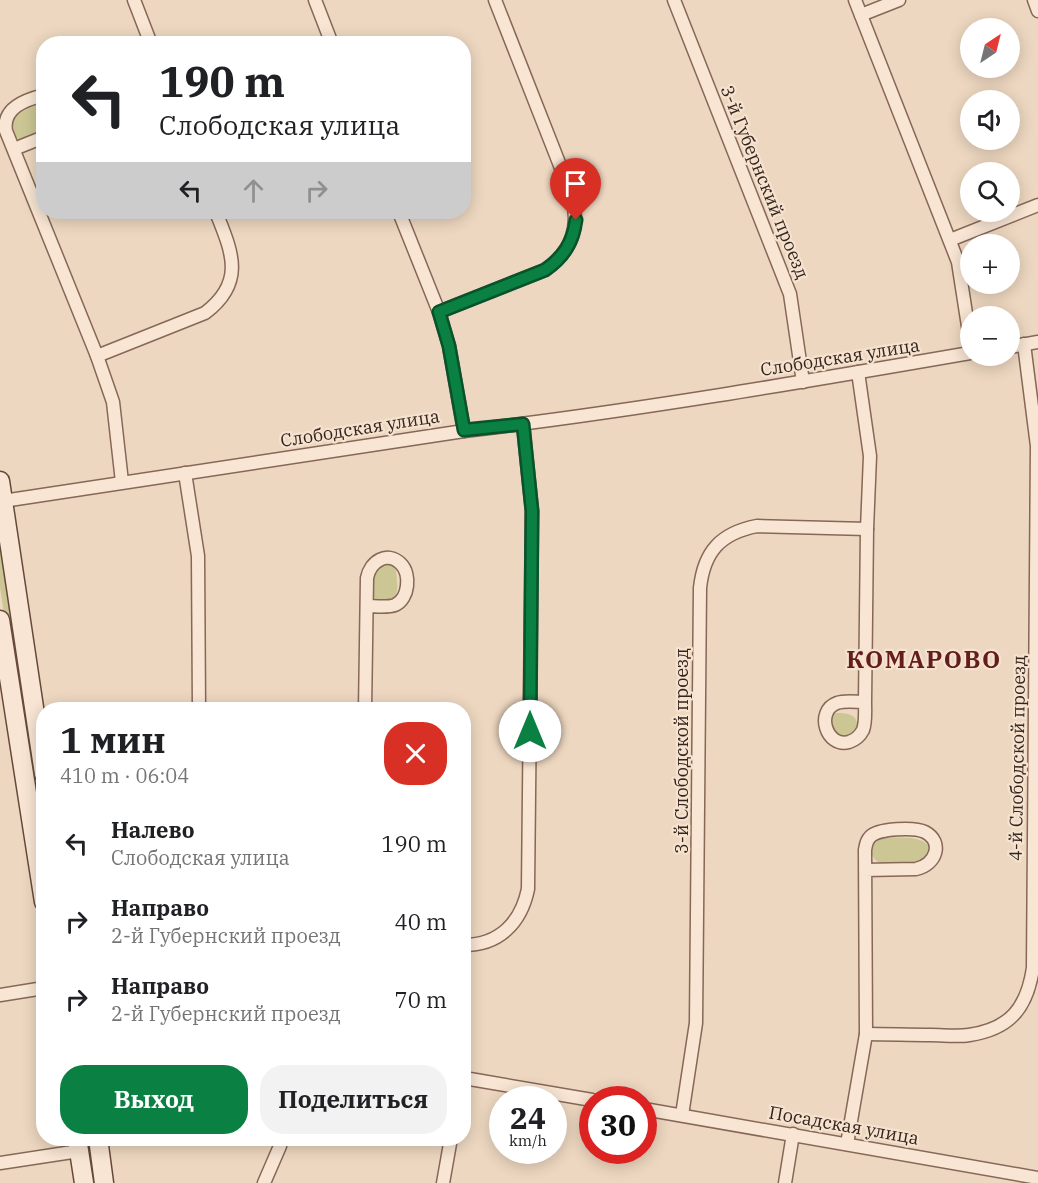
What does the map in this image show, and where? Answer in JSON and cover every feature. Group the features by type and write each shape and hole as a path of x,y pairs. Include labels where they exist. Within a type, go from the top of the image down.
{"street":[{"path":"134,0 148,36"},
{"path":"315,0 329,36"},
{"path":"439,312 545,270 564,254 574,232 576,220 572,196 495,0"},
{"name":"3-й Губернский проезд","path":"674,0 790,294 803,382"},
{"path":"855,0 958,262 965,306"},
{"path":"861,15 899,0"},
{"path":"1034,0 1038,11"},
{"path":"36,98 11,110 5,123 6,131 36,204"},
{"path":"14,149 36,140"},
{"path":"950,240 1038,205"},
{"path":"42,219 113,402 122,482"},
{"path":"97,356 205,313 222,297 228,287 233,264 232,253 219,219"},
{"path":"402,219 439,312 449,346 464,430"},
{"path":"1020,345 1038,342"},
{"name":"4-й Слободской проезд","path":"866,1034 967,1036 988,1031 1003,1025 1016,1012 1030,984 1033,968 1038,446 1024,344"},
{"name":"Слободская улица","path":"3,501 464,430 523,424 803,382 960,355"},
{"path":"858,372 870,456 865,702"},
{"path":"471,945 487,942 507,930 521,911 528,889 532,511 523,424"},
{"path":"185,473 198,556 199,702"},
{"path":"0,481 36,721"},
{"name":"3-й Слободской проезд","path":"682,1115 696,1023 702,572 707,558 716,545 742,529 757,526 867,529"},
{"path":"365,702 367,606"},
{"path":"0,620 36,851"},
{"path":"847,1144 866,1034 865,870 865,850 866,842 870,836 884,830 916,830 924,831 934,842 936,850 934,857 930,864 923,868 865,870"},
{"path":"0,995 36,989"},
{"path":"471,1079 579,1098"},
{"name":"Посадская улица","path":"657,1111 1038,1178"},
{"path":"785,1183 794,1134"},
{"path":"0,1163 74,1146"},
{"path":"78,1146 84,1183"},
{"path":"99,1146 104,1183"},
{"path":"264,1183 280,1146"},
{"path":"443,1183 450,1146"}],"shaded area":[{"path":"36,105 36,134 23,140 16,137 8,125 13,116"},
{"path":"0,550 2,550 36,779 36,828 0,587"},
{"path":"385,561 396,570 397,589 391,600 384,602 377,600 372,594 371,574"},
{"path":"835,713 853,716 857,722 856,733 846,737 830,732 830,718"},
{"path":"881,838 919,840 929,847 929,854 923,861 914,864 880,863 873,856 871,847 875,840"}],"district":[{"name":"КОМАРОВО","path":"924,659"}],"route":[{"path":"530,731 532,511 523,424 464,430 449,346 439,312 545,270 564,254 570,244 576,220"}]}
